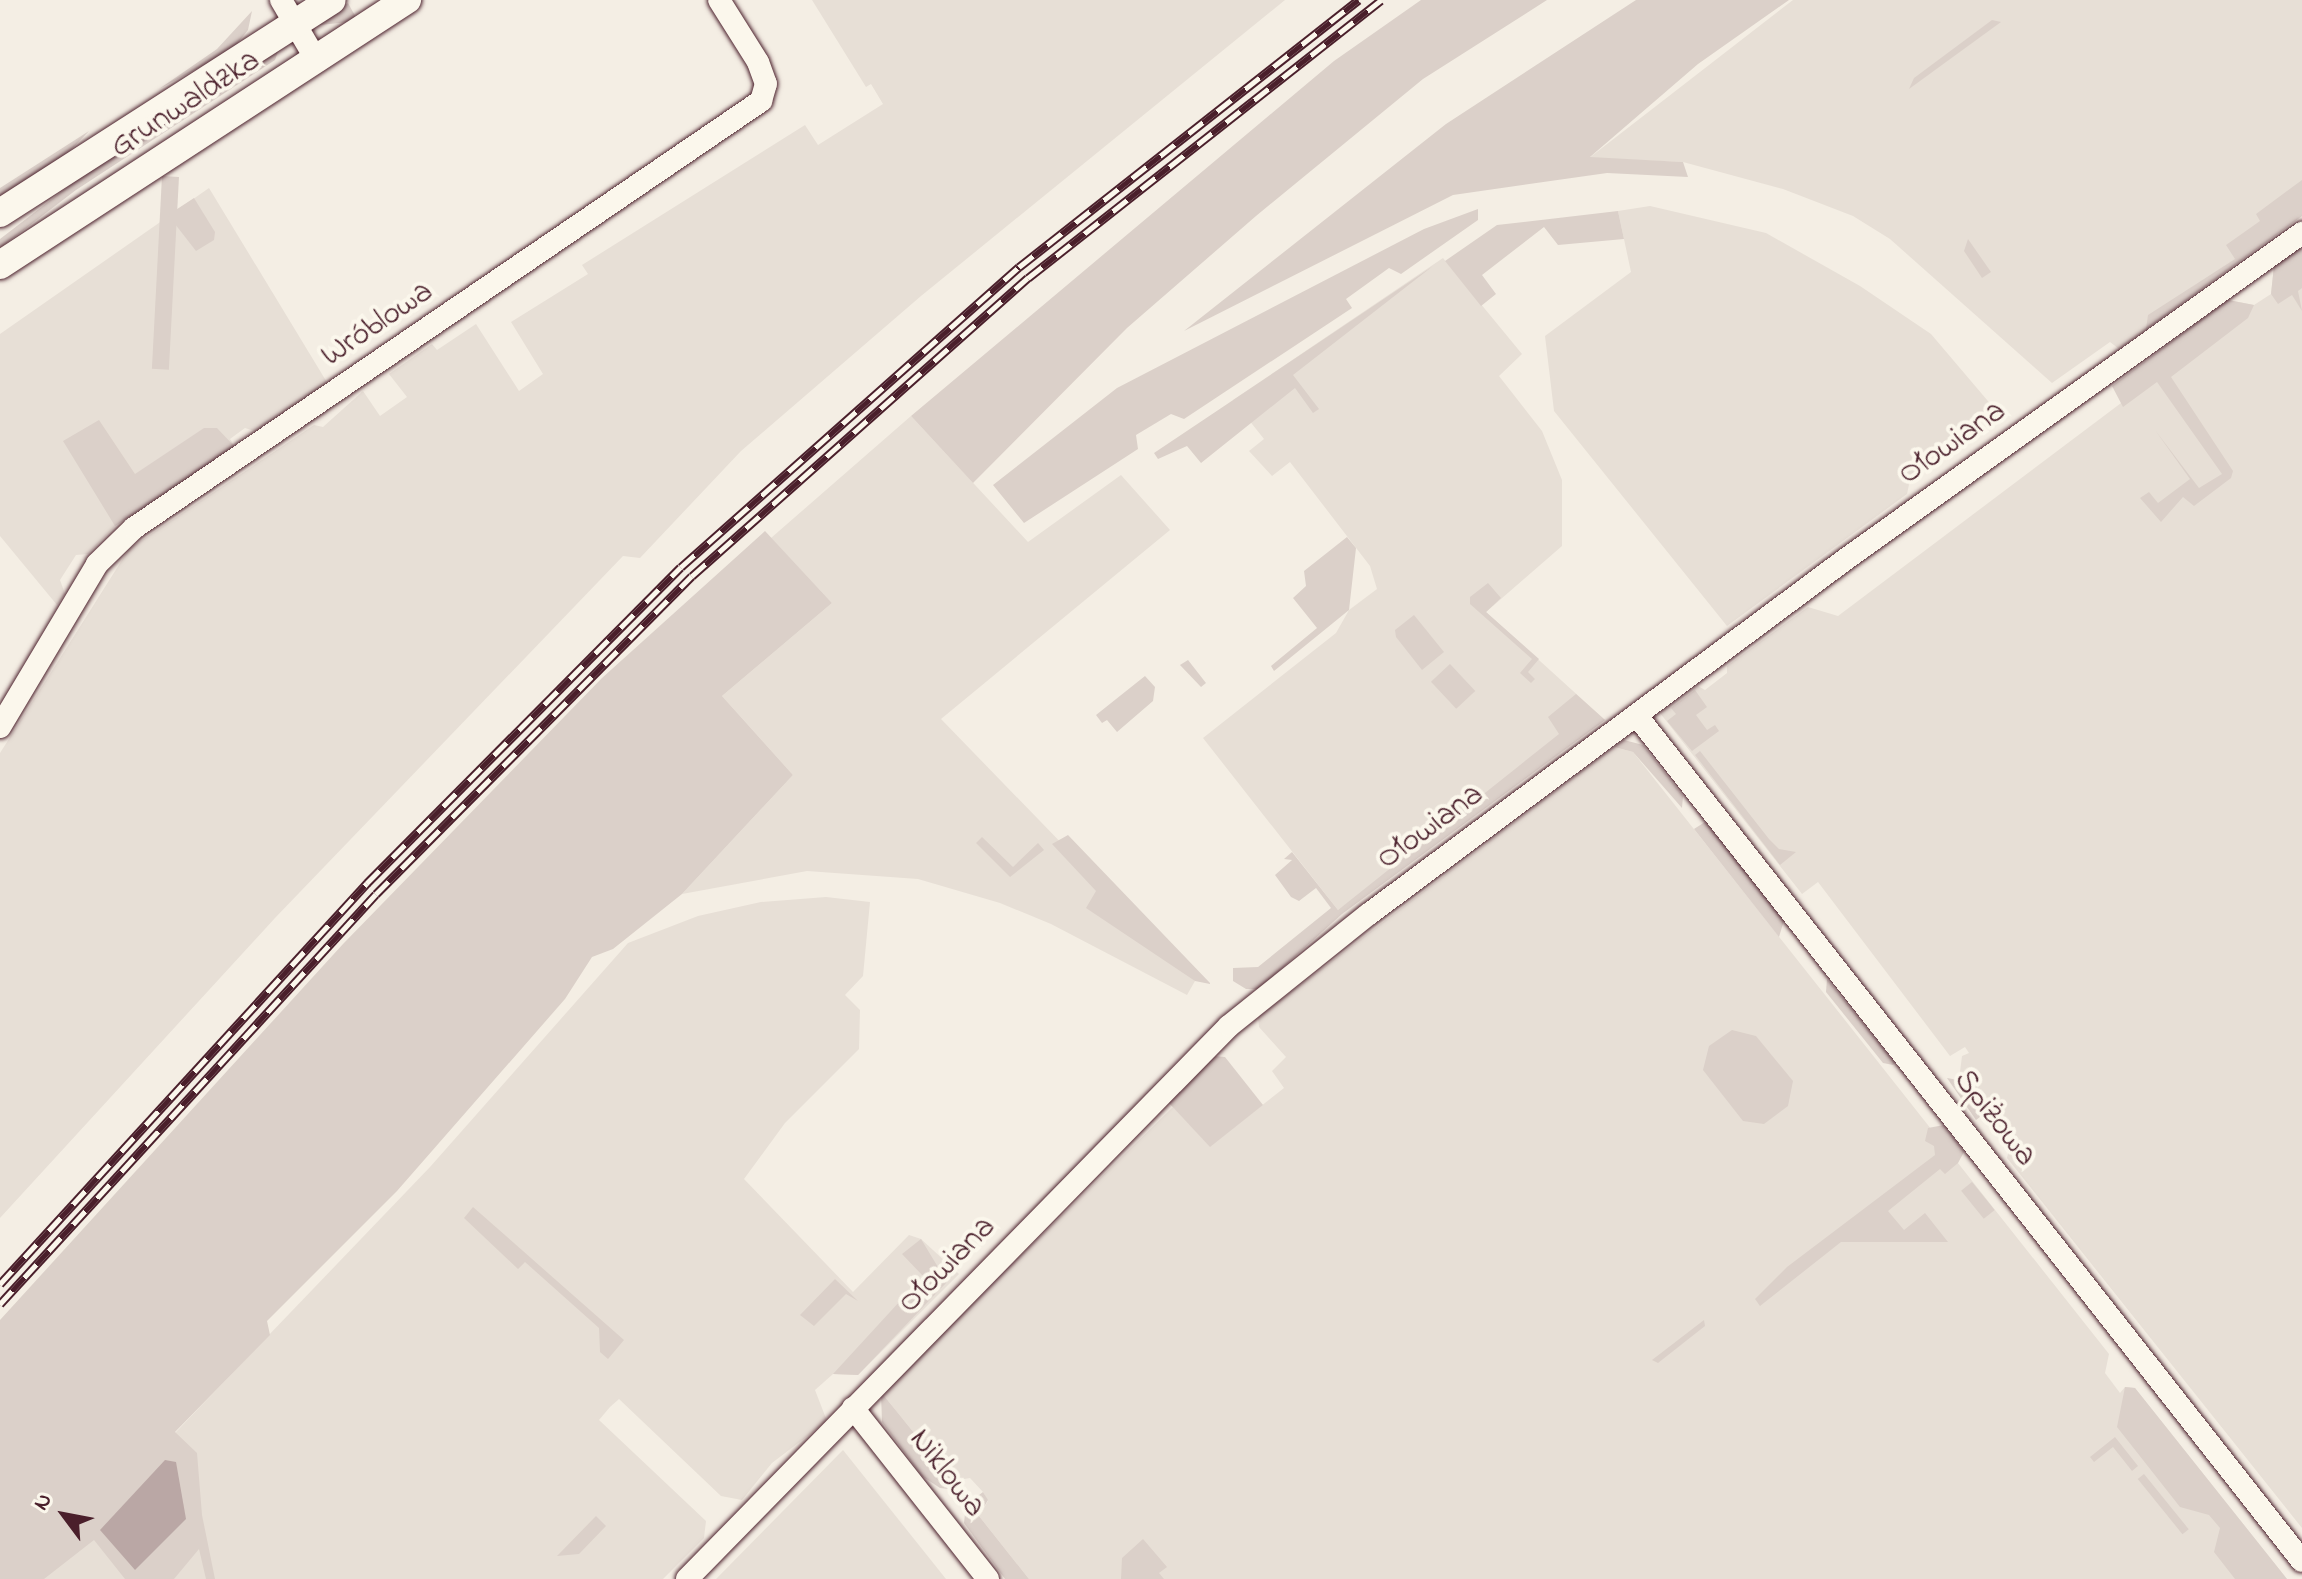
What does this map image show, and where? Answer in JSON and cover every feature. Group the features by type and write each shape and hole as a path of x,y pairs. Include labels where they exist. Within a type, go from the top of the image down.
{"main road":[{"name":"Grunwaldzka","path":"0,213 288,12 332,0"},
{"name":"Grunwaldzka","path":"0,265 407,0"}],"street":[{"name":"Wróblowa","path":"0,727 97,564 134,528 761,101 766,84 758,62 719,0"},
{"path":"288,12 317,61"},
{"name":"Ołowiana","path":"687,1579 1229,1026 1369,914 1846,559 2302,233"},
{"name":"Spiżowa","path":"1637,716 2302,1561"},
{"name":"Niklowa","path":"853,1408 988,1579"}],"shaded area":[{"path":"812,0 1285,0 921,296 741,451 640,558 623,556 275,918 0,1218 0,753 129,549 314,425 323,427 363,391 380,416 407,397 389,374 432,344 437,350 476,324 519,391 543,374 511,322 588,274 582,265 805,125 818,145 883,104 871,84 866,87"},
{"path":"1421,0 1547,0 1423,79 1256,216 1127,328 973,483 911,416 1334,61"},
{"path":"1636,0 1789,0 1698,64 1590,157 1683,162 1688,177 1607,173 1453,195 1184,331 1446,124"},
{"path":"1793,0 2302,0 2302,216 2119,349 2110,342 2052,383 1890,239 1853,216 1783,189 1683,162 1589,158"},
{"path":"348,3 358,21 320,25 319,23"},
{"path":"252,11 248,30 232,50 159,89 217,49"},
{"path":"1992,20 2001,22 1909,89 1914,78"},
{"path":"279,49 275,60 76,190 0,248 0,239 78,179"},
{"path":"89,131 64,157 0,199 0,188"},
{"path":"162,176 179,177 169,370 152,369"},
{"path":"2302,180 2302,216 2146,329 2148,315 2235,259 2226,245 2260,221 2256,214"},
{"path":"209,188 328,384 258,432 245,428 230,439 235,447 115,526 88,554 76,555 60,580 65,594 57,605 0,536 0,334"},
{"path":"194,198 215,232 214,240 196,251 168,215"},
{"path":"1650,206 1766,233 1860,286 1931,334 1993,407 1911,475 1907,494 1727,626 1554,411 1545,336 1631,272 1618,211"},
{"path":"1478,209 1478,220 1401,274 1389,268 1346,299 1352,308 1184,419 1171,414 1136,435 1138,449 1024,523 993,485 1117,388 1424,229"},
{"path":"1618,211 1624,239 1558,245 1544,227 1482,275 1496,294 1481,306 1445,261 1497,225"},
{"path":"1968,239 1991,272 1982,278 1964,251"},
{"path":"2302,249 2302,1528 2007,1158 2012,1137 1960,1072 1962,1056 1969,1053 1965,1047 1950,1056 1818,882 1802,894 1660,713 1698,686 1705,690 1727,673 1727,666 1808,607 1838,616 2157,376 2228,300 2254,305 2271,294 2274,266"},
{"path":"2302,249 2302,288 2298,291 2302,311 2292,295 2278,304 2271,294 2274,266"},
{"path":"1443,258 1522,354 1499,376 1542,431 1562,480 1562,546 1486,612 1605,720 1338,910 1203,738 1336,633 1349,610 1377,589 1370,566 1290,462 1272,476 1249,451 1264,439 1233,400"},
{"path":"1433,266 1293,375 1319,409 1313,413 1295,388 1201,463 1187,446 1158,459 1154,453"},
{"path":"2228,300 2254,305 2248,318 2171,377 2233,471 2231,478 2194,506 2183,497 2161,522 2140,498 2149,492 2158,503 2190,479 2155,430 2199,488 2222,474 2157,382 2123,407 2112,386"},
{"path":"911,416 1028,542 1121,475 1170,530 941,719 1195,981 1187,995 1051,924 1000,903 918,879 807,871 682,894 793,775 722,696 832,603 771,538"},
{"path":"99,420 135,474 204,428 217,428 235,447 115,526 63,441"},
{"path":"765,531 832,603 722,696 793,775 682,894 613,949 592,957 565,999 397,1191 267,1321 270,1335 175,1432 197,1453 202,1515 215,1579 206,1579 199,1549 174,1579 125,1579 94,1540 44,1579 0,1579 0,1320 343,944 602,678"},
{"path":"1347,537 1356,548 1349,610 1274,671 1271,666 1317,628 1293,598 1306,586 1304,571"},
{"path":"1488,583 1501,598 1486,612 1539,659 1528,672 1535,679 1531,683 1520,673 1532,659 1470,604 1470,597"},
{"path":"1414,615 1444,652 1422,670 1396,637 1395,630"},
{"path":"1188,660 1206,683 1201,687 1180,665"},
{"path":"1450,664 1475,691 1456,709 1431,682"},
{"path":"1145,676 1155,687 1153,701 1117,732 1107,720 1102,723 1096,715"},
{"path":"1695,690 1707,707 1696,715 1707,730 1715,725 1719,731 1692,751 1667,721 1676,714 1671,708"},
{"path":"1576,694 1605,720 1342,914 1259,989 1246,989 1233,981 1233,968 1258,967 1331,908 1316,888 1299,901 1291,897 1275,875 1292,860 1284,859 1292,852 1338,910 1559,734 1548,717"},
{"path":"1624,740 1643,745 1683,796 1682,808 1633,752 1614,747"},
{"path":"1614,747 1633,752 2109,1354 2105,1373 2120,1393 2125,1387 2135,1388 2287,1579 1029,1579 979,1516 988,1501 983,1492 970,1478 953,1481 881,1392 1173,1107 1210,1146 1284,1088 1272,1071 1286,1057 1259,1027 1258,1017"},
{"path":"1700,751 1769,839 1779,849 1796,852 1780,865 1695,755"},
{"path":"1705,822 1785,917 1779,937 1694,829"},
{"path":"1068,835 1210,984 1195,981 1086,908 1096,891 1052,844"},
{"path":"982,837 1013,867 1038,843 1044,850 1010,877 976,843"},
{"path":"826,897 870,902 863,976 845,995 860,1010 859,1049 785,1123 744,1179 853,1292 909,1235 921,1239 959,1274 858,1375 833,1374 815,1390 827,1421 772,1463 742,1500 721,1496 619,1399 610,1407 599,1420 706,1521 704,1538 663,1579 0,1579 0,1467 175,1433 430,1167 628,943 698,916 761,902"},
{"path":"1827,979 1895,1063 1893,1065 1883,1063 1826,992"},
{"path":"1732,1030 1756,1036 1793,1081 1788,1106 1764,1124 1743,1121 1703,1070 1709,1046"},
{"path":"1213,1056 1225,1057 1263,1105 1210,1147 1168,1102"},
{"path":"1947,1078 1958,1080 1984,1114 1976,1120"},
{"path":"1944,1125 1964,1152 1958,1163 1945,1174 1940,1169 1888,1211 1904,1230 1925,1213 1948,1242 1841,1242 1760,1306 1755,1299 1787,1267 1935,1155 1934,1146 1925,1141 1928,1128"},
{"path":"1972,1182 1995,1210 1984,1219 1961,1191"},
{"path":"473,1207 624,1340 608,1359 600,1352 599,1328 525,1262 518,1269 464,1218"},
{"path":"921,1239 947,1282 858,1375 833,1374 923,1276 902,1254"},
{"path":"835,1279 858,1301 846,1294 814,1326 800,1315"},
{"path":"1704,1320 1705,1326 1658,1363 1652,1360"},
{"path":"2125,1387 2135,1388 2287,1579 2235,1579 2214,1552 2220,1528 2209,1515 2180,1507 2117,1427"},
{"path":"881,1392 958,1490 940,1488 922,1476 882,1422"},
{"path":"2115,1437 2138,1466 2132,1471 2113,1447 2094,1462 2090,1457"},
{"path":"843,1450 946,1579 716,1579"},
{"path":"165,1460 176,1462 186,1519 135,1570 100,1530"},
{"path":"2144,1474 2189,1529 2182,1534 2138,1479"},
{"path":"983,1492 988,1500 979,1516 1029,1579 1005,1579 964,1523 966,1505"},
{"path":"596,1516 606,1526 579,1554 557,1556"},
{"path":"1143,1539 1167,1567 1159,1573 1164,1579 1121,1579 1122,1558"}],"railway":[{"path":"0,1284 367,883 681,567 1019,267 1358,0"},
{"path":"0,1304 376,894 692,576 1028,278 1381,0"}]}
